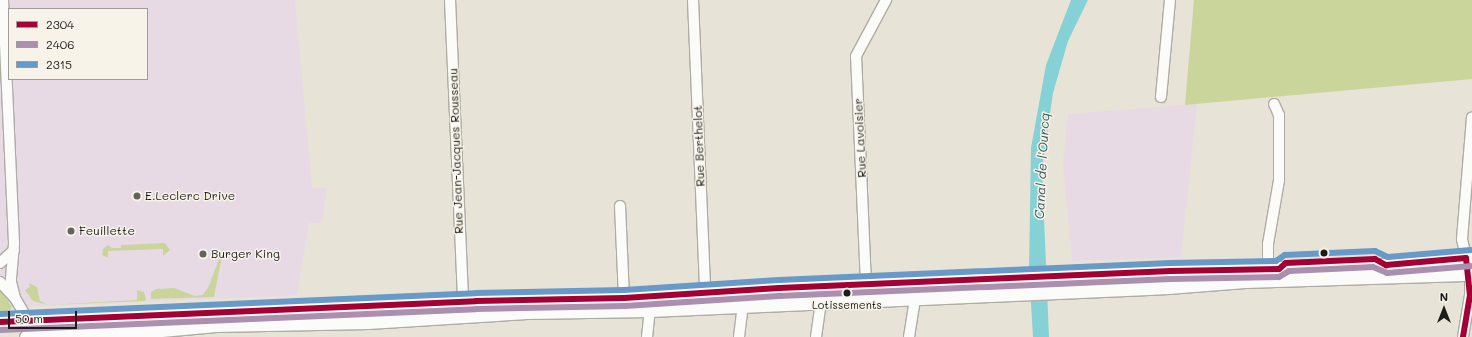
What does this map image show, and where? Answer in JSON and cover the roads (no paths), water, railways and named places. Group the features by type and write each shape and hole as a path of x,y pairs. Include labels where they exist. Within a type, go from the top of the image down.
{"main road":[{"path":"1055,285 1157,272 1268,270 1386,265 1469,258"},
{"path":"0,322 463,302 624,298 705,291 866,284 1027,286 1245,281 1471,273"},
{"path":"33,337 68,336 216,325 423,319 534,312 650,310 1010,294 1027,286"}],"street":[{"path":"4,0 14,250 11,282 15,298"},
{"name":"Rue Jean-Jacques Rousseau","path":"450,0 463,302"},
{"name":"Rue Berthelot","path":"693,0 705,291"},
{"name":"Rue Lavoisier","path":"866,284 856,56 886,0"},
{"path":"1161,97 1170,0"},
{"path":"1268,270 1268,244 1278,180 1279,115 1274,104"},
{"path":"1463,337 1470,296 1471,273 1469,258 1462,240 1472,117"},
{"path":"620,206 624,298"},
{"path":"0,264 14,250"},
{"path":"0,282 15,298 29,321 33,337"},
{"path":"909,337 915,298"},
{"path":"816,337 821,302"},
{"path":"739,337 743,306"},
{"path":"647,337 650,310"}],"water":[{"name":"Canal de l'Ourcq","path":"1071,0 1088,0 1068,41 1053,93 1042,170 1049,337 1033,337 1029,269 1031,148 1046,65"}],"place":[{"name":"E.Leclerc Drive","path":"137,196"},
{"name":"Feuillette","path":"71,231"},
{"name":"Burger King","path":"203,254"},
{"name":"Lotissements","path":"847,293"}]}
